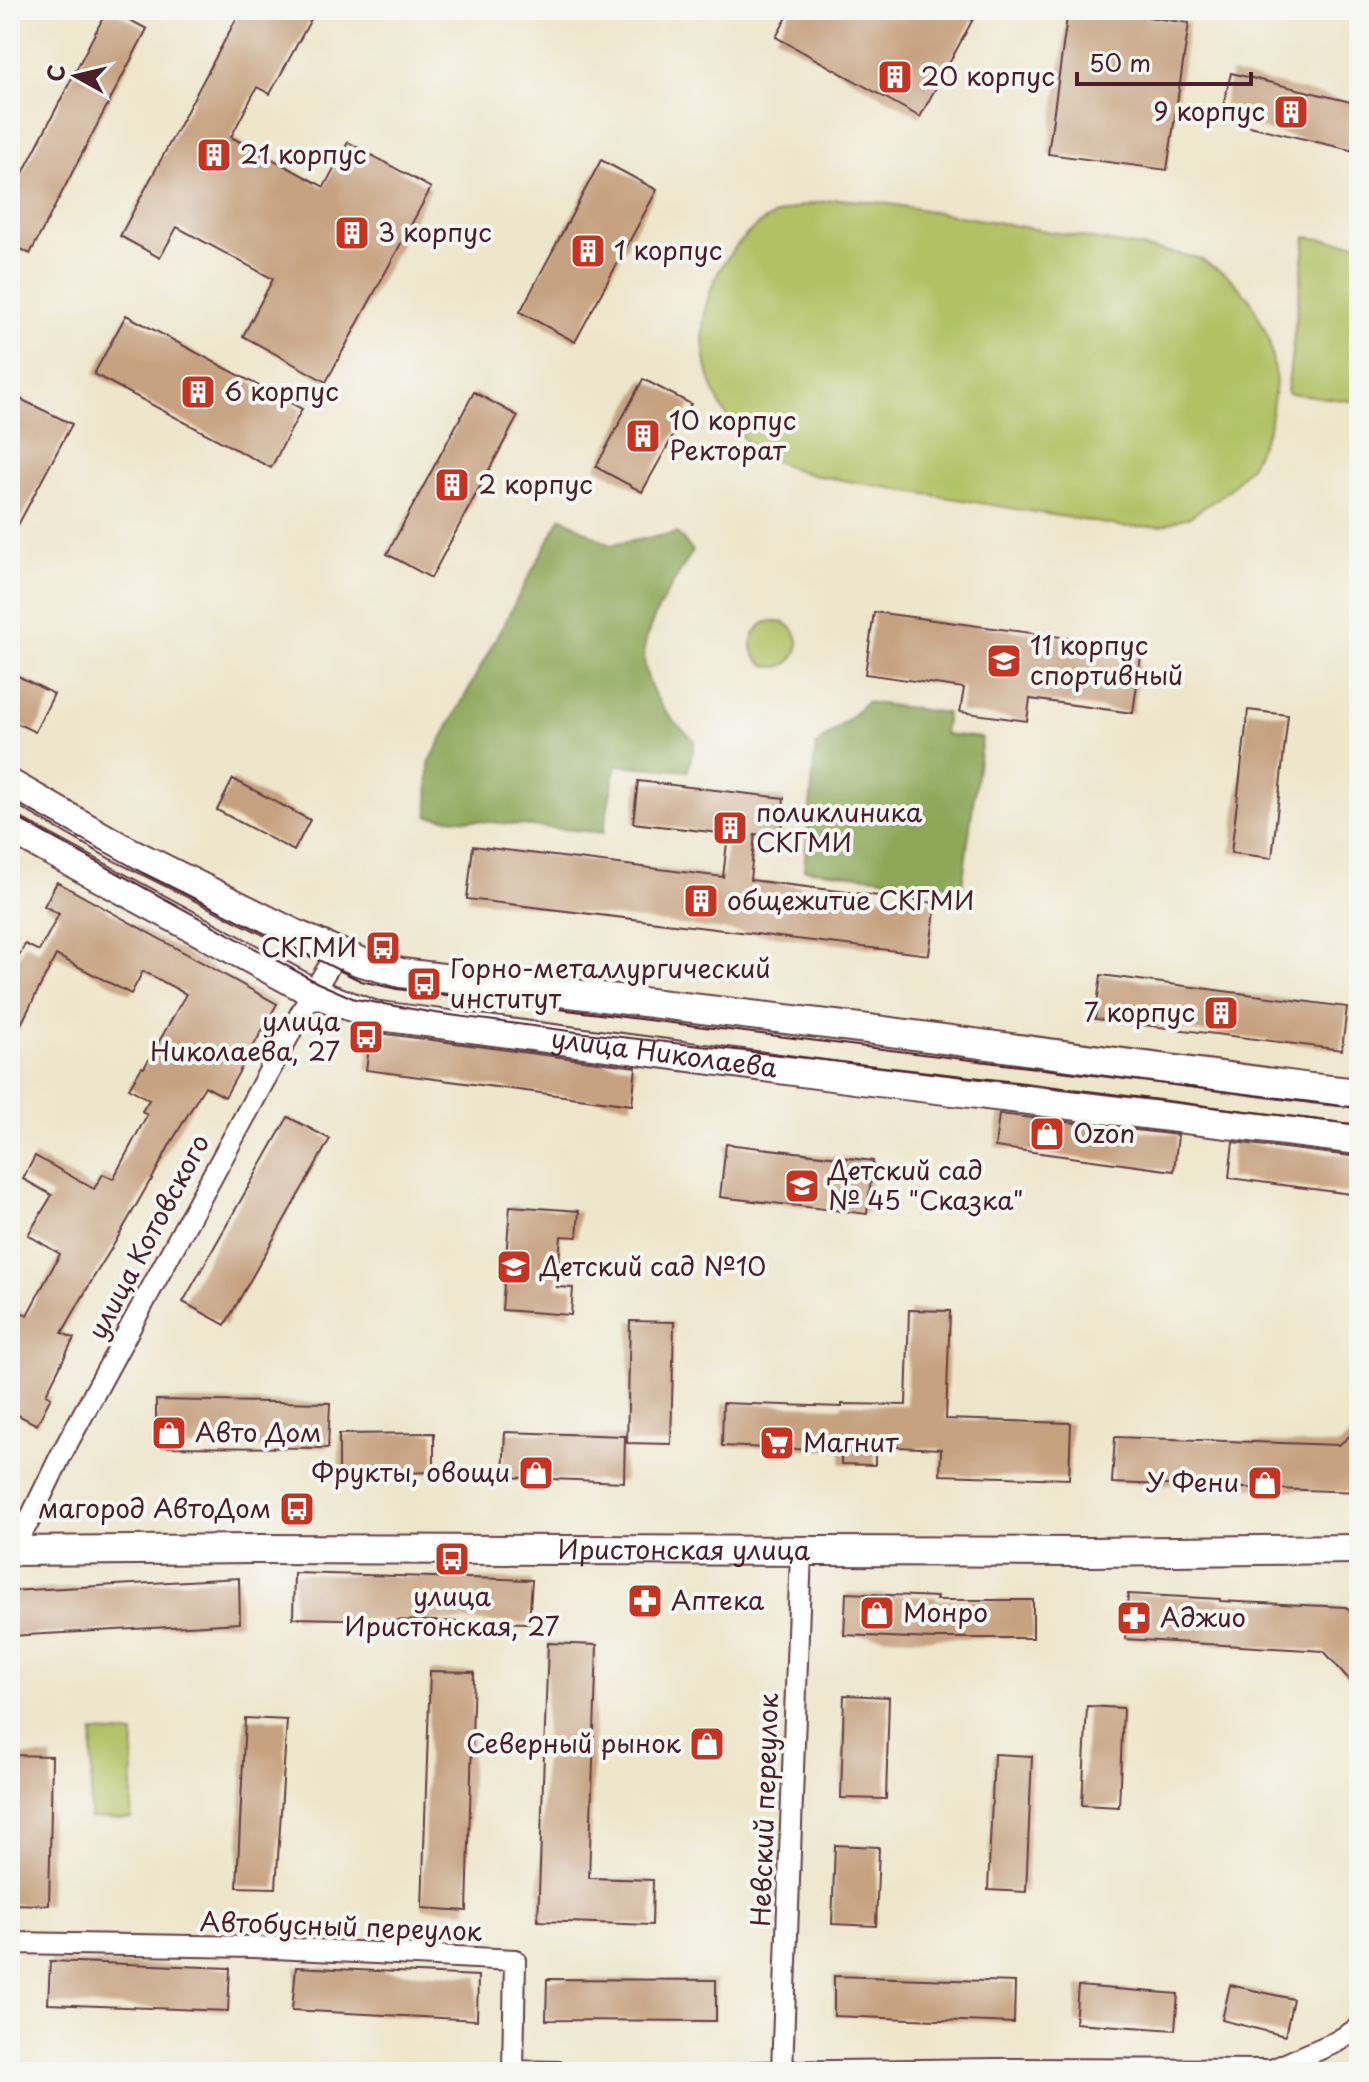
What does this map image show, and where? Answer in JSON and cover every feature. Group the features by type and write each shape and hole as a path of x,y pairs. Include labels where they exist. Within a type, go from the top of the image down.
{"street":[{"name":"улица Николаева","path":"10,784 118,846 293,933 358,961 401,973 868,1029 1359,1093"},
{"name":"улица Николаева","path":"10,829 312,992 373,1015 862,1080 1359,1140"},
{"name":"улица Котовского","path":"10,1550 29,1521 62,1453 312,992 338,952"},
{"name":"Иристонская улица","path":"10,1550 1090,1552 1359,1549"},
{"name":"Невский переулок","path":"782,2071 801,1552"},
{"name":"Автобусный переулок","path":"10,1943 255,1947 515,1960 513,2071 558,2072"},
{"path":"754,2072 1272,2070 1336,2042 1359,2028"}],"green space":[{"path":"838,199 884,203 1163,251 1198,258 1227,275 1250,299 1269,339 1276,382 1269,428 1251,465 1228,491 1191,516 1161,526 1124,527 812,475 762,454 747,442 731,422 709,377 703,327 707,303 715,279 728,257 754,229 789,210"},
{"path":"1306,237 1359,244 1359,402 1287,393"},
{"path":"561,517 610,545 677,533 693,551 656,614 644,652 648,678 659,702 695,740 688,771 616,765 603,833 428,816 429,763"},
{"path":"775,621 791,628 798,644 791,660 775,667 759,660 752,644 759,628"},
{"path":"866,702 947,713 944,734 982,738 962,887 804,869 816,745"},
{"path":"93,1732 134,1734 131,1819 90,1818"}],"building":[{"path":"107,10 147,29 30,254 10,243 10,198"},
{"path":"241,10 316,10 270,94 257,87 231,137 324,187 348,142 431,188 326,382 243,336 273,279 177,227 160,258 120,236"},
{"name":"20 корпус","path":"791,10 978,10 920,117 776,37"},
{"path":"1068,10 1098,10 1189,23 1167,170 1048,154"},
{"name":"9 корпус","path":"1231,73 1359,104 1359,152 1220,119"},
{"name":"1 корпус","path":"601,160 657,190 575,342 520,312"},
{"name":"6 корпус","path":"126,315 302,409 271,468 94,374"},
{"name":"10 корпус Ректорат","path":"643,379 691,404 642,492 596,467"},
{"name":"2 корпус","path":"474,392 518,416 431,578 387,554"},
{"path":"10,394 72,424 10,540"},
{"name":"11 корпус спортивный","path":"874,612 1142,648 1133,713 1030,699 1027,721 960,712 964,688 865,674"},
{"path":"10,672 54,694 35,732 10,720"},
{"path":"1248,710 1288,715 1272,858 1231,853"},
{"path":"233,779 310,820 294,851 217,810"},
{"name":"общежитие СКГМИ","path":"638,781 784,798 780,837 755,834 750,880 936,903 929,955 467,899 473,846 723,877 728,834 633,823"},
{"path":"57,882 277,1004 225,1097 205,1086 95,1275 62,1333 74,1338 46,1394 51,1397 37,1425 10,1411 10,1307 27,1315 60,1254 28,1235 52,1195 23,1179 35,1156 94,1189 103,1174 113,1179 147,1115 142,1111 149,1100 129,1088 144,1068 186,994 143,971 131,994 56,955 10,1046 10,974 25,944 39,951 59,914 44,906"},
{"name":"7 корпус","path":"1101,975 1347,1007 1342,1050 1095,1019"},
{"path":"371,1032 636,1067 632,1105 366,1070"},
{"path":"999,1114 1178,1135 1174,1171 995,1147"},
{"path":"288,1117 330,1139 225,1325 183,1302"},
{"path":"1233,1142 1359,1157 1359,1195 1229,1178"},
{"path":"726,1144 873,1161 867,1214 720,1197"},
{"path":"510,1206 579,1211 577,1237 561,1236 557,1287 573,1288 571,1315 502,1310"},
{"path":"909,1310 950,1311 946,1419 1071,1423 1069,1479 940,1475 941,1449 875,1446 875,1465 841,1464 841,1451 722,1446 723,1403 842,1407 842,1404 906,1405"},
{"path":"630,1321 674,1322 671,1444 627,1443"},
{"path":"156,1400 330,1403 328,1448 156,1447"},
{"path":"1359,1428 1359,1492 1112,1483 1115,1437 1339,1445"},
{"path":"505,1432 625,1436 624,1482 503,1477"},
{"path":"434,1433 434,1472 339,1475 339,1434"},
{"path":"294,1573 532,1580 529,1623 293,1618"},
{"path":"239,1578 240,1623 10,1636 10,1591"},
{"path":"846,1593 937,1597 936,1600 1033,1600 1033,1638 934,1639 844,1635"},
{"path":"1128,1594 1346,1607 1359,1622 1359,1691 1324,1651 1125,1639"},
{"path":"548,1643 597,1645 589,1878 653,1880 652,1925 538,1921"},
{"path":"430,1671 474,1672 467,1911 422,1908"},
{"path":"844,1695 889,1697 886,1799 841,1798"},
{"path":"1087,1706 1123,1708 1119,1807 1082,1805"},
{"path":"245,1718 287,1720 276,1888 237,1887"},
{"path":"994,1754 1032,1756 1026,1892 988,1890"},
{"path":"10,1755 52,1756 49,1905 10,1904"},
{"path":"835,1845 879,1847 876,1926 832,1924"},
{"path":"50,1961 230,1968 228,2011 48,2004"},
{"path":"296,1967 478,1976 477,2020 292,2010"},
{"path":"834,1976 1015,1982 1014,2023 834,2016"},
{"path":"547,1979 716,1980 716,2021 546,2020"},
{"path":"1230,1985 1293,1999 1285,2036 1222,2020"},
{"path":"1078,1986 1178,1994 1175,2030 1075,2023"}],"tram line":[{"path":"10,799 143,873 361,981 397,989 1359,1108"},
{"path":"10,814 318,983 355,999 577,1032 1359,1125"}],"place":[{"name":"20 корпус","path":"895,77"},
{"name":"9 корпус","path":"1291,112"},
{"name":"21 корпус","path":"214,155"},
{"name":"3 корпус","path":"352,233"},
{"name":"1 корпус","path":"588,251"},
{"name":"6 корпус","path":"198,392"},
{"name":"10 корпус Ректорат","path":"643,436"},
{"name":"2 корпус","path":"452,485"},
{"name":"11 корпус спортивный","path":"1004,661"},
{"name":"поликлиника СКГМИ","path":"730,828"},
{"name":"общежитие СКГМИ","path":"701,901"},
{"name":"СКГМИ","path":"383,948"},
{"name":"Горно-металлургический институт","path":"424,984"},
{"name":"7 корпус","path":"1221,1013"},
{"name":"улица Николаева, 27","path":"366,1037"},
{"name":"Ozon","path":"1047,1134"},
{"name":"Детский сад № 45 \"Сказка\"","path":"802,1186"},
{"name":"Детский сад №10","path":"514,1267"},
{"name":"Авто Дом","path":"169,1433"},
{"name":"Магнит","path":"777,1443"},
{"name":"Фрукты, овощи","path":"536,1473"},
{"name":"У Фени","path":"1265,1483"},
{"name":"магород АвтоДом","path":"297,1509"},
{"name":"улица Иристонская, 27","path":"452,1559"},
{"name":"Аптека","path":"645,1601"},
{"name":"Монро","path":"877,1613"},
{"name":"Аджио","path":"1134,1618"},
{"name":"Северный рынок","path":"707,1744"}]}
